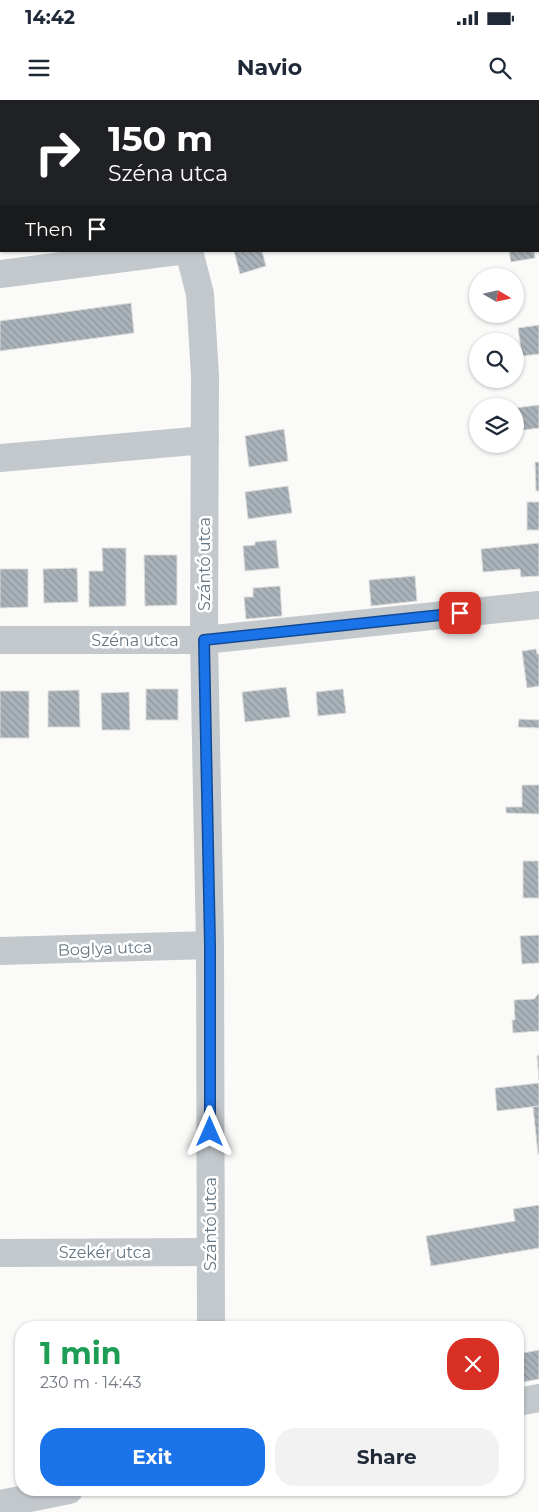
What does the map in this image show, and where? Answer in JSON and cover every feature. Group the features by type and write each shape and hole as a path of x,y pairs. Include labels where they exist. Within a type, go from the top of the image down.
{"street":[{"path":"0,274 170,252"},
{"name":"Szántó utca","path":"189,252 200,294 205,376 204,640 210,946 211,1321"},
{"path":"0,458 205,440"},
{"name":"Széna utca","path":"0,640 204,640 539,605"},
{"name":"Boglya utca","path":"0,951 210,946"},
{"name":"Szekér utca","path":"0,1253 210,1252"},
{"path":"524,1401 539,1398"},
{"path":"0,1504 39,1496"}],"building":[{"path":"234,252 262,252 266,266 240,274"},
{"path":"509,252 534,252 535,258 511,262"},
{"path":"131,303 134,333 0,351 0,321"},
{"path":"539,325 539,354 524,356 524,333 519,333 518,328"},
{"path":"539,405 539,428 524,430 524,407"},
{"path":"284,429 288,461 249,467 245,436"},
{"path":"535,462 539,462 539,491 536,491"},
{"path":"288,486 292,513 248,519 245,492"},
{"path":"527,502 539,502 539,530 527,530"},
{"path":"276,540 279,568 245,571 243,546 255,545 255,542"},
{"path":"539,543 539,576 521,577 520,569 483,572 481,549"},
{"path":"102,548 126,548 126,606 89,607 89,571 103,571"},
{"path":"144,555 177,555 177,605 145,606"},
{"path":"77,568 78,602 44,603 43,569"},
{"path":"0,569 28,569 28,607 0,608"},
{"path":"415,576 417,601 371,606 369,580"},
{"path":"280,586 282,616 246,619 244,597 253,597 253,588"},
{"path":"536,649 537,654 539,654 539,686 527,688 522,651"},
{"path":"286,687 290,717 245,722 242,692"},
{"path":"146,689 178,689 178,720 146,720"},
{"path":"343,689 346,713 318,716 316,692"},
{"path":"79,690 80,727 48,727 48,691"},
{"path":"0,691 29,691 29,738 0,738"},
{"path":"129,692 130,730 102,730 101,693"},
{"path":"519,719 539,720 539,728 518,727"},
{"path":"522,785 539,785 539,814 506,813 506,807 522,807"},
{"path":"523,861 538,861 539,898 523,898"},
{"path":"539,935 539,963 522,964 520,936"},
{"path":"539,993 539,1031 513,1033 512,1020 515,1020 514,1000 534,999"},
{"path":"539,1055 539,1080 537,1056"},
{"path":"539,1083 539,1106 497,1111 495,1088"},
{"path":"539,1106 539,1154 538,1154 533,1107"},
{"path":"539,1205 539,1248 431,1266 426,1236 515,1221 513,1209"},
{"path":"539,1350 539,1379 524,1382 524,1353"}],"route":[{"path":"210,1132 210,946 204,640 460,613"}]}
